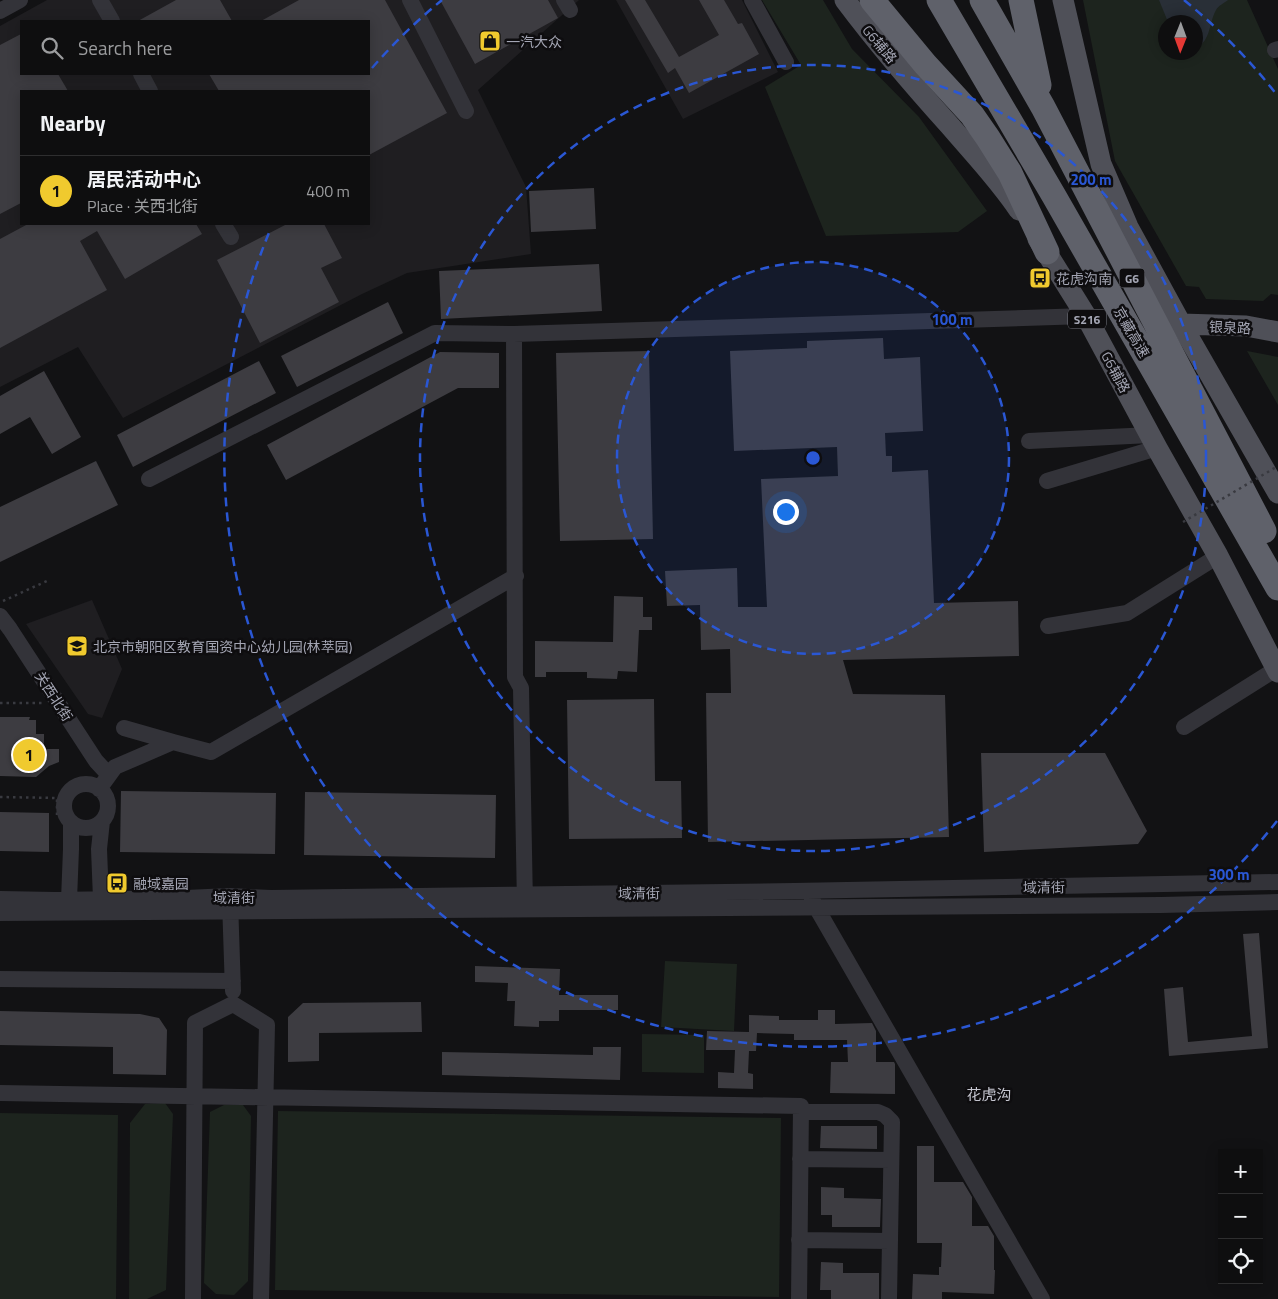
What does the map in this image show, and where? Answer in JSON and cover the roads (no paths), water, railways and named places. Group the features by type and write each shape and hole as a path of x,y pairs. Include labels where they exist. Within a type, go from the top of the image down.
{"highway":[{"path":"872,0 925,64 972,116 988,138 1010,173 1046,252"},
{"name":"京藏高速","path":"939,0 1054,196 1278,588"},
{"name":"京藏高速","path":"982,0 1043,107 1278,558"},
{"path":"1021,0 1043,107"}],"main road":[{"name":"G6辅路","path":"845,0 919,91 1006,190 1046,252 1086,316 1153,441 1218,556 1277,670"},
{"path":"1062,0 1101,164 1128,227 1278,493"},
{"name":"银泉路","path":"1181,324 1246,326 1278,332"}],"street":[{"path":"0,11 20,0"},
{"path":"100,0 111,20"},
{"path":"410,0 466,111"},
{"path":"752,0 786,62"},
{"path":"142,75 149,90"},
{"path":"149,479 435,334 514,334 1086,316"},
{"path":"514,334 515,677 521,688 525,902"},
{"path":"1029,441 1153,441"},
{"path":"1047,481 1153,441"},
{"path":"1048,626 1127,613 1218,556"},
{"path":"124,728 211,752 516,576"},
{"name":"关西北街","path":"0,616 96,761 104,782"},
{"path":"1184,727 1277,670"},
{"path":"104,782 104,794 108,807 107,814 102,821 91,828 77,826 71,822 67,816 65,802 73,789 86,784 93,786 104,782 115,768 173,742"},
{"path":"101,899 99,849 102,821"},
{"path":"69,900 71,822"},
{"name":"域清街","path":"525,902 807,891 1278,882"},
{"path":"807,891 1042,1299"},
{"name":"域清街","path":"0,900 186,898 230,904"},
{"name":"域清街","path":"0,913 230,904 271,898 816,908 1278,902"},
{"path":"230,904 233,1004"},
{"path":"0,979 232,981"},
{"path":"193,1299 195,1023 233,1004"},
{"path":"233,1004 268,1024 261,1299"},
{"path":"0,1093 801,1106 799,1299"},
{"path":"801,1112 878,1112 885,1115 892,1122 889,1299"},
{"path":"800,1159 891,1160"},
{"path":"799,1240 890,1241"}],"place":[{"name":"一汽大众","path":"490,41"},
{"name":"花虎沟南","path":"1040,278"},
{"name":"北京市朝阳区教育国资中心幼儿园(林萃园)","path":"77,646"},
{"name":"居民活动中心","path":"29,755"},
{"name":"融域嘉园","path":"117,883"}],"district":[{"name":"花虎沟","path":"989,1094"}]}
